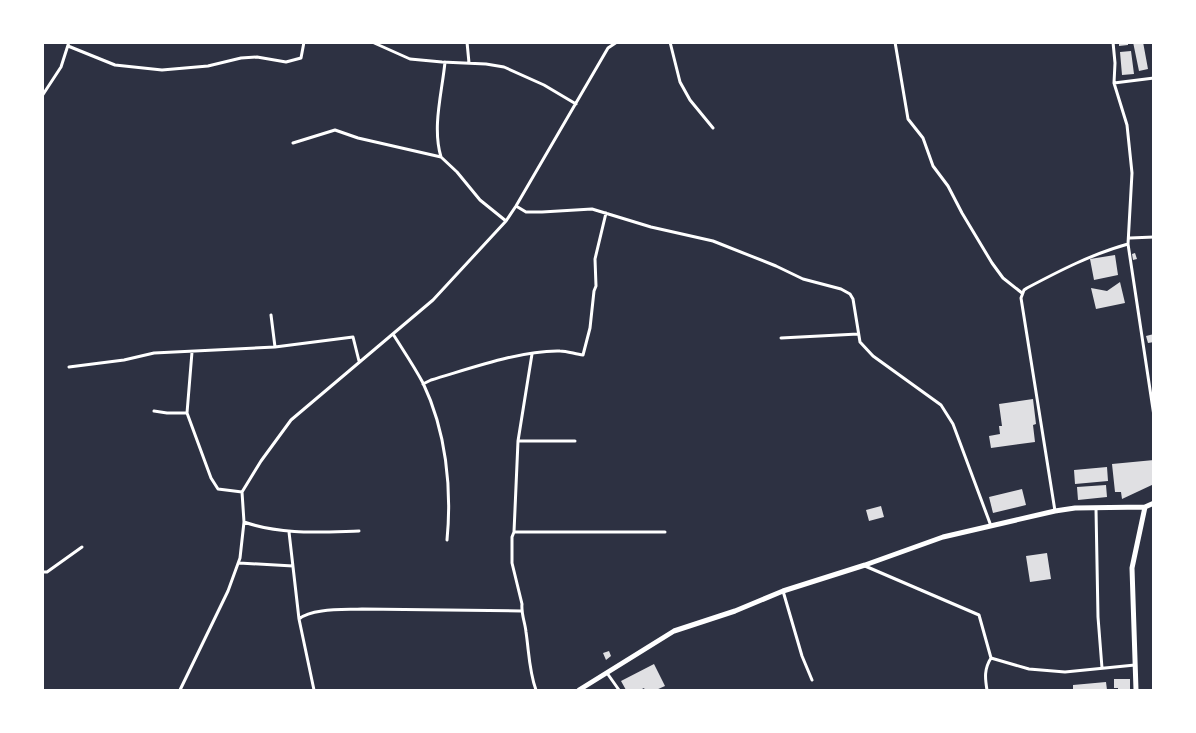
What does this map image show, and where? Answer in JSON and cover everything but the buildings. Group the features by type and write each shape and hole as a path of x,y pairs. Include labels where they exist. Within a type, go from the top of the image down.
{"main road":[{"path":"579,690 674,631 735,611 783,591 865,566 943,536 1055,511 1075,508 1145,507 1154,503"},
{"path":"1136,690 1132,568 1145,507"}],"street":[{"path":"42,96 61,67 69,44 115,65 162,70 208,66 241,58 258,57 286,62 301,58 304,42"},
{"path":"372,42 410,59 504,67 576,104"},
{"path":"467,42 469,63"},
{"path":"180,690 228,591 239,562 244,522 242,492 261,461 291,420 433,300 506,221 608,48 617,42"},
{"path":"670,42 680,82 690,100 712,128"},
{"path":"895,42 908,119 923,138 933,166 948,186 992,263 1003,278 1022,293"},
{"path":"1112,42 1115,63 1114,83 1127,125 1132,173 1130,238 1128,244 1154,416"},
{"path":"441,157 438,139 438,120 445,62"},
{"path":"1114,83 1154,78"},
{"path":"293,143 335,130 366,140 441,157 457,172 480,200 506,221"},
{"path":"516,206 526,212 587,209 651,227 713,241 803,279 850,294 853,299 860,342 873,356 941,405 953,424 991,526"},
{"path":"423,384 431,380 509,358 560,351 583,355 590,328 596,286 595,259 606,213"},
{"path":"1130,238 1154,237"},
{"path":"1055,511 1021,302 1022,293 1027,288 1077,262 1103,251 1128,244"},
{"path":"271,314 275,347"},
{"path":"393,334 423,384 446,454 447,540"},
{"path":"781,338 858,334"},
{"path":"69,367 124,360 154,353 275,347 353,336 360,361"},
{"path":"192,352 188,413 211,478 218,488 242,492"},
{"path":"532,354 518,441 512,562 522,604 521,611 526,630 531,676 536,690"},
{"path":"154,411 188,413"},
{"path":"518,441 575,441"},
{"path":"1096,509 1098,617 1102,668"},
{"path":"244,522 260,528 289,532 359,531"},
{"path":"289,532 299,619 314,690"},
{"path":"514,532 665,532"},
{"path":"42,572 47,572 82,547"},
{"path":"239,562 293,566"},
{"path":"865,566 979,615 992,658"},
{"path":"783,591 802,656 812,680"},
{"path":"299,619 305,614 339,610 521,611"},
{"path":"992,658 1029,669 1066,672 1135,665"},
{"path":"987,690 986,665 992,658"},
{"path":"607,673 619,690"}]}
